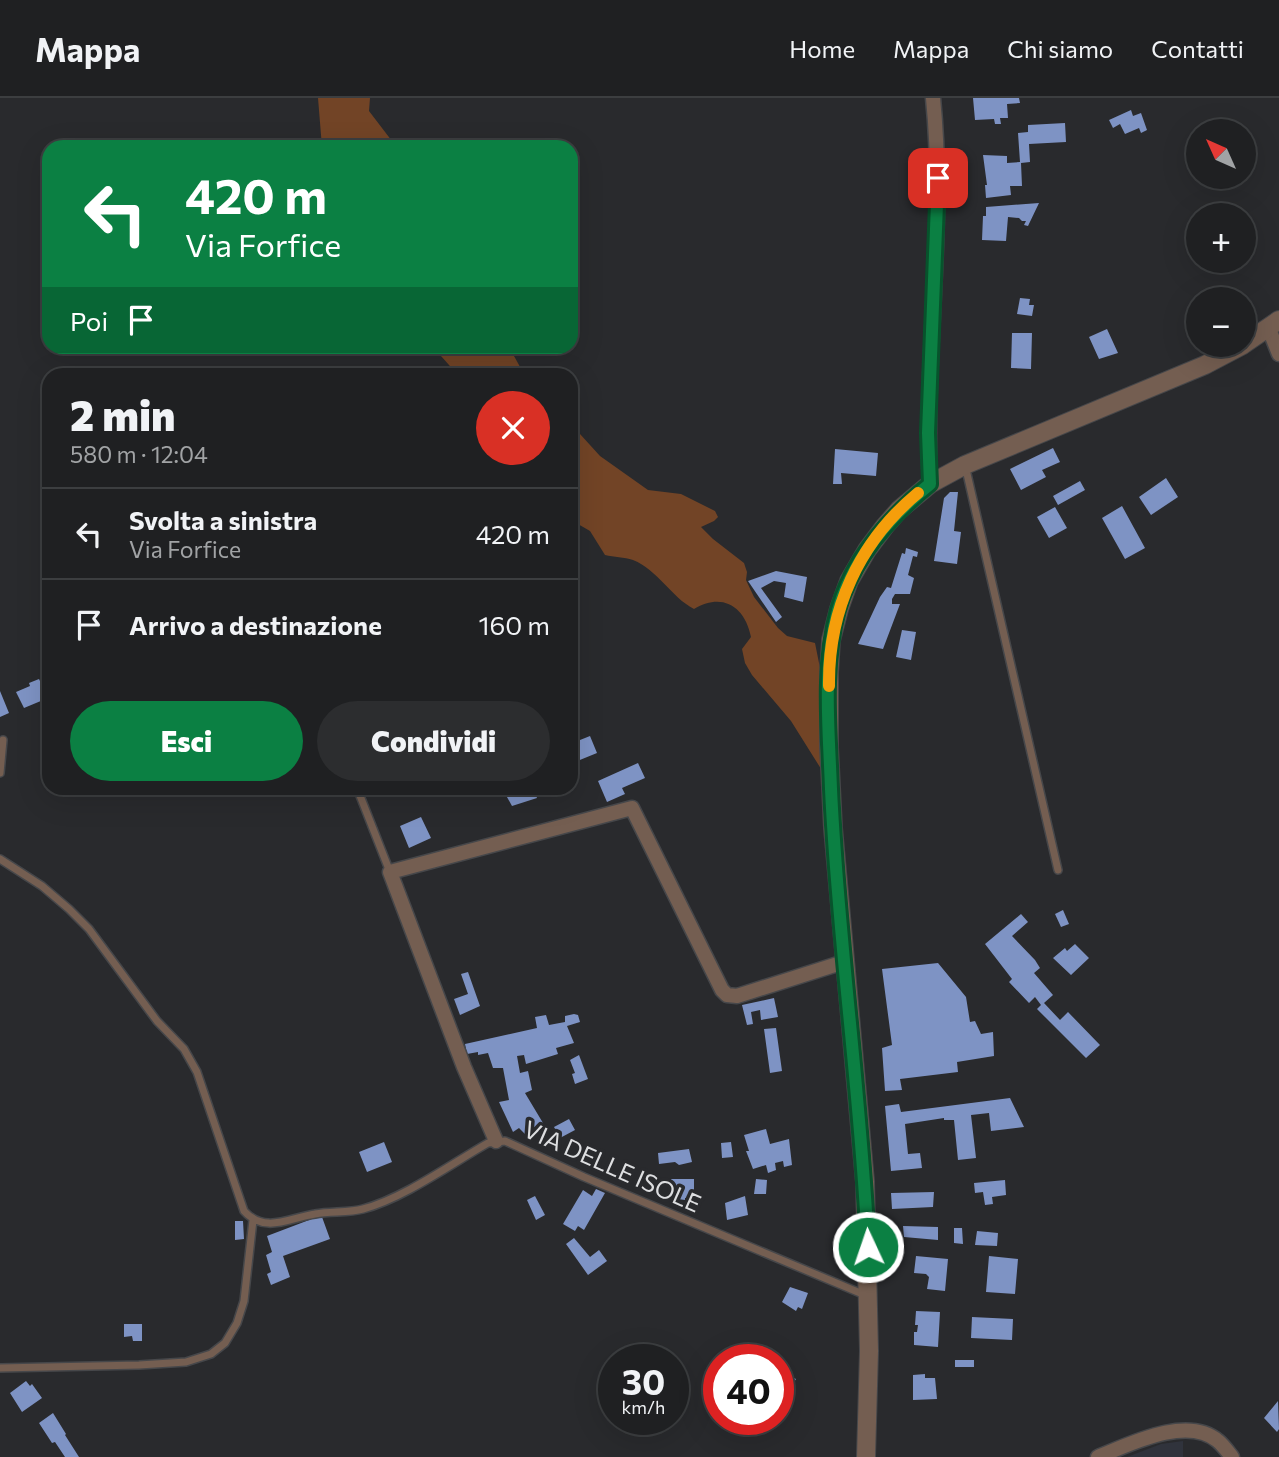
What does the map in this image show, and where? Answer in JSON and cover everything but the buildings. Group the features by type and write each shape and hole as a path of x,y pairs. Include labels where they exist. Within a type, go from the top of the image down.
{"street":[{"path":"930,484 928,433 938,178 933,98"},
{"path":"1256,336 1274,325 1279,354"},
{"path":"866,1457 869,1296 865,1168 833,828 829,747 831,640 839,609 849,581 867,550 899,510 930,484 965,465 1220,357"},
{"path":"496,1141 464,1067 390,872 632,808 722,990 727,995 737,996 845,962"},
{"path":"1098,1457 1153,1435 1195,1430 1217,1440 1232,1457"}],"lane":[{"path":"965,465 1058,870"},
{"path":"0,773 3,740"},
{"path":"360,795 390,872"},
{"path":"0,859 42,886 69,909 97,940 149,1010 184,1049 197,1072 244,1211 253,1220 244,1301 237,1324 225,1343 211,1354 187,1362 0,1368"},
{"name":"VIA DELLE ISOLE","path":"253,1220 269,1224 316,1213 363,1209 395,1196 488,1143 505,1141 584,1177 869,1296"}],"shaded area":[{"path":"318,98 370,98 369,111 391,140 321,140"},
{"path":"439,354 513,354 521,368 452,368"},
{"path":"578,432 600,456 648,490 681,494 715,511 718,517 701,527 744,563 746,580 754,597 787,636 815,643 821,673 823,772 791,721 745,663 742,649 751,637 738,610 723,602 704,604 694,609 678,598 642,564 605,555 590,531 578,524"},
{"path":"1183,1441 1183,1457 1127,1457 1161,1444"}],"slow traffic":[{"path":"829,686 831,640 849,581 885,526 918,493"}],"route":[{"path":"868,1247 865,1168 833,828 829,747 831,640 849,581 867,550 899,510 930,484 928,433 938,178"}]}
